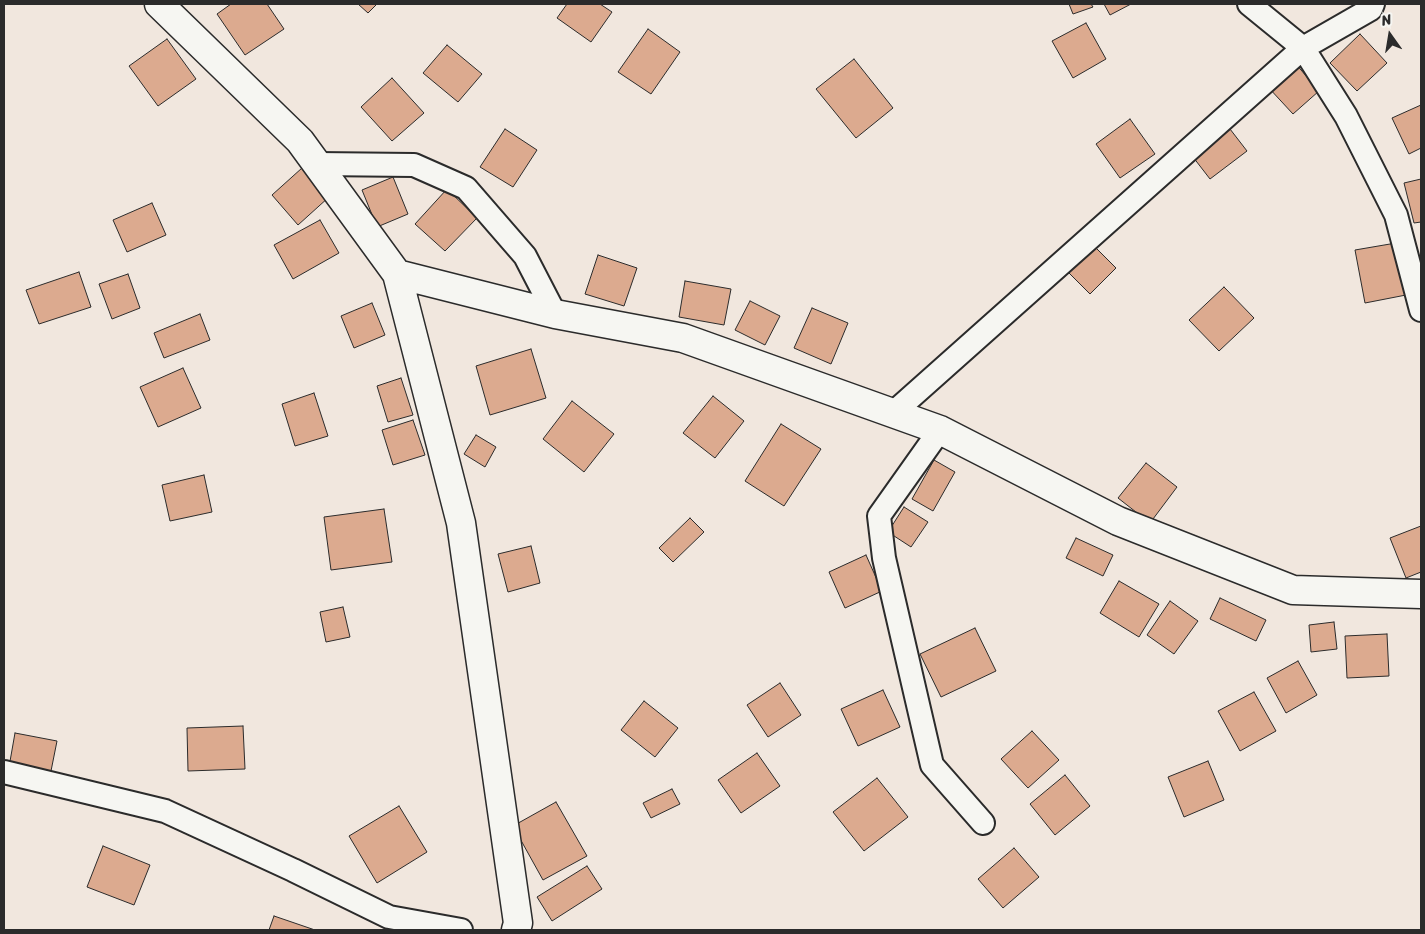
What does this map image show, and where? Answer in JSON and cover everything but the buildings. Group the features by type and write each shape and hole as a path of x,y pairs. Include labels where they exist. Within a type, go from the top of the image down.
{"street":[{"path":"159,4 300,141 397,274 461,523 520,928"},
{"path":"1249,4 1303,48 1346,116 1396,215 1421,310"},
{"path":"892,414 1303,48 1370,9 1373,4"},
{"path":"316,164 414,165 466,188 525,256 555,314"},
{"path":"397,274 555,314 682,338 940,430 1118,520 1293,590 1421,594"},
{"path":"940,430 879,516 884,558 932,766 983,822"},
{"path":"4,772 166,811 389,916 462,930"}]}
